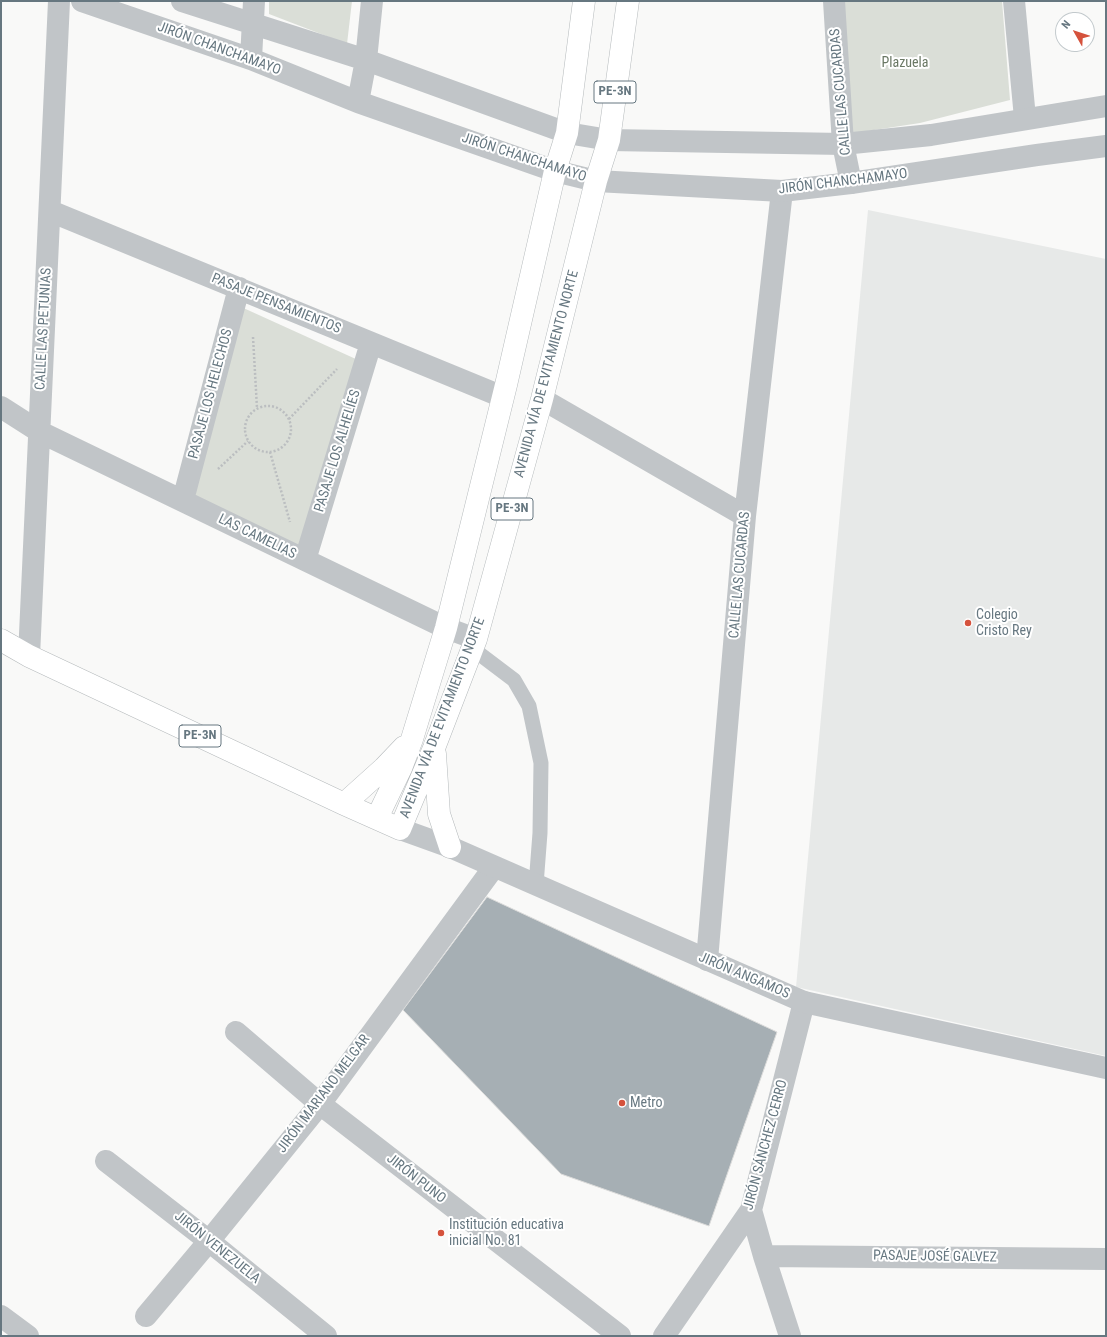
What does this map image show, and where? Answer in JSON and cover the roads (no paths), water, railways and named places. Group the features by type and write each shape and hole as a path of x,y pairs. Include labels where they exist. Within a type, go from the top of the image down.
{"highway":[{"name":"AVENIDA VÍA DE EVITAMIENTO NORTE","path":"377,818 401,768 412,739 446,628 503,397 555,171 567,134 584,1"},
{"name":"AVENIDA VÍA DE EVITAMIENTO NORTE","path":"400,829 434,748 474,644 542,399 596,181 609,140 628,1"},
{"name":"PE-3N","path":"1,640 29,656 400,829"},
{"path":"344,804 384,768 412,739"},
{"path":"434,748 439,814 450,847"}],"street":[{"name":"CALLE LAS PETUNIAS","path":"29,656 59,1"},
{"name":"JIRÓN CHANCHAMAYO","path":"82,1 251,59 358,102 555,171 596,181 782,191 851,183 1106,146"},
{"path":"182,1 366,60 567,134 609,140 843,144 931,134 1106,106"},
{"path":"251,59 254,1"},
{"path":"358,102 366,60 372,1"},
{"name":"CALLE LAS CUCARDAS","path":"834,1 843,144 851,183"},
{"path":"1014,1 1025,118"},
{"name":"CALLE LAS CUCARDAS","path":"707,960 745,516 782,191"},
{"name":"PASAJE PENSAMIENTOS","path":"50,211 503,397"},
{"name":"PASAJE LOS HELECHOS","path":"184,500 239,288"},
{"name":"PASAJE LOS ALHELÍES","path":"302,558 371,343"},
{"path":"542,399 745,516"},
{"name":"LAS CAMELIAS","path":"1,407 40,432 184,500 446,628 474,644"},
{"name":"JIRÓN ANGAMOS","path":"400,829 450,847 804,1002 1106,1068"},
{"name":"JIRÓN MARIANO MELGAR","path":"146,1316 320,1104 494,866"},
{"name":"JIRÓN SÁNCHEZ CERRO","path":"664,1336 751,1210 804,1002"},
{"name":"JIRÓN PUNO","path":"236,1032 320,1104 620,1336"},
{"name":"JIRÓN VENEZUELA","path":"106,1161 209,1241 326,1336"},
{"path":"751,1210 790,1336"},
{"name":"PASAJE JOSÉ GALVEZ","path":"764,1256 1106,1259"},
{"path":"1,1316 28,1336"}],"lane":[{"path":"474,644 514,680 529,706 541,763 540,833 536,885"}],"place":[{"name":"Colegio Cristo Rey","path":"968,623"},
{"name":"Metro","path":"622,1103"},
{"name":"Institución educativa inicial No. 81","path":"441,1233"}],"park label":[{"name":"Plazuela","path":"905,63"}]}
